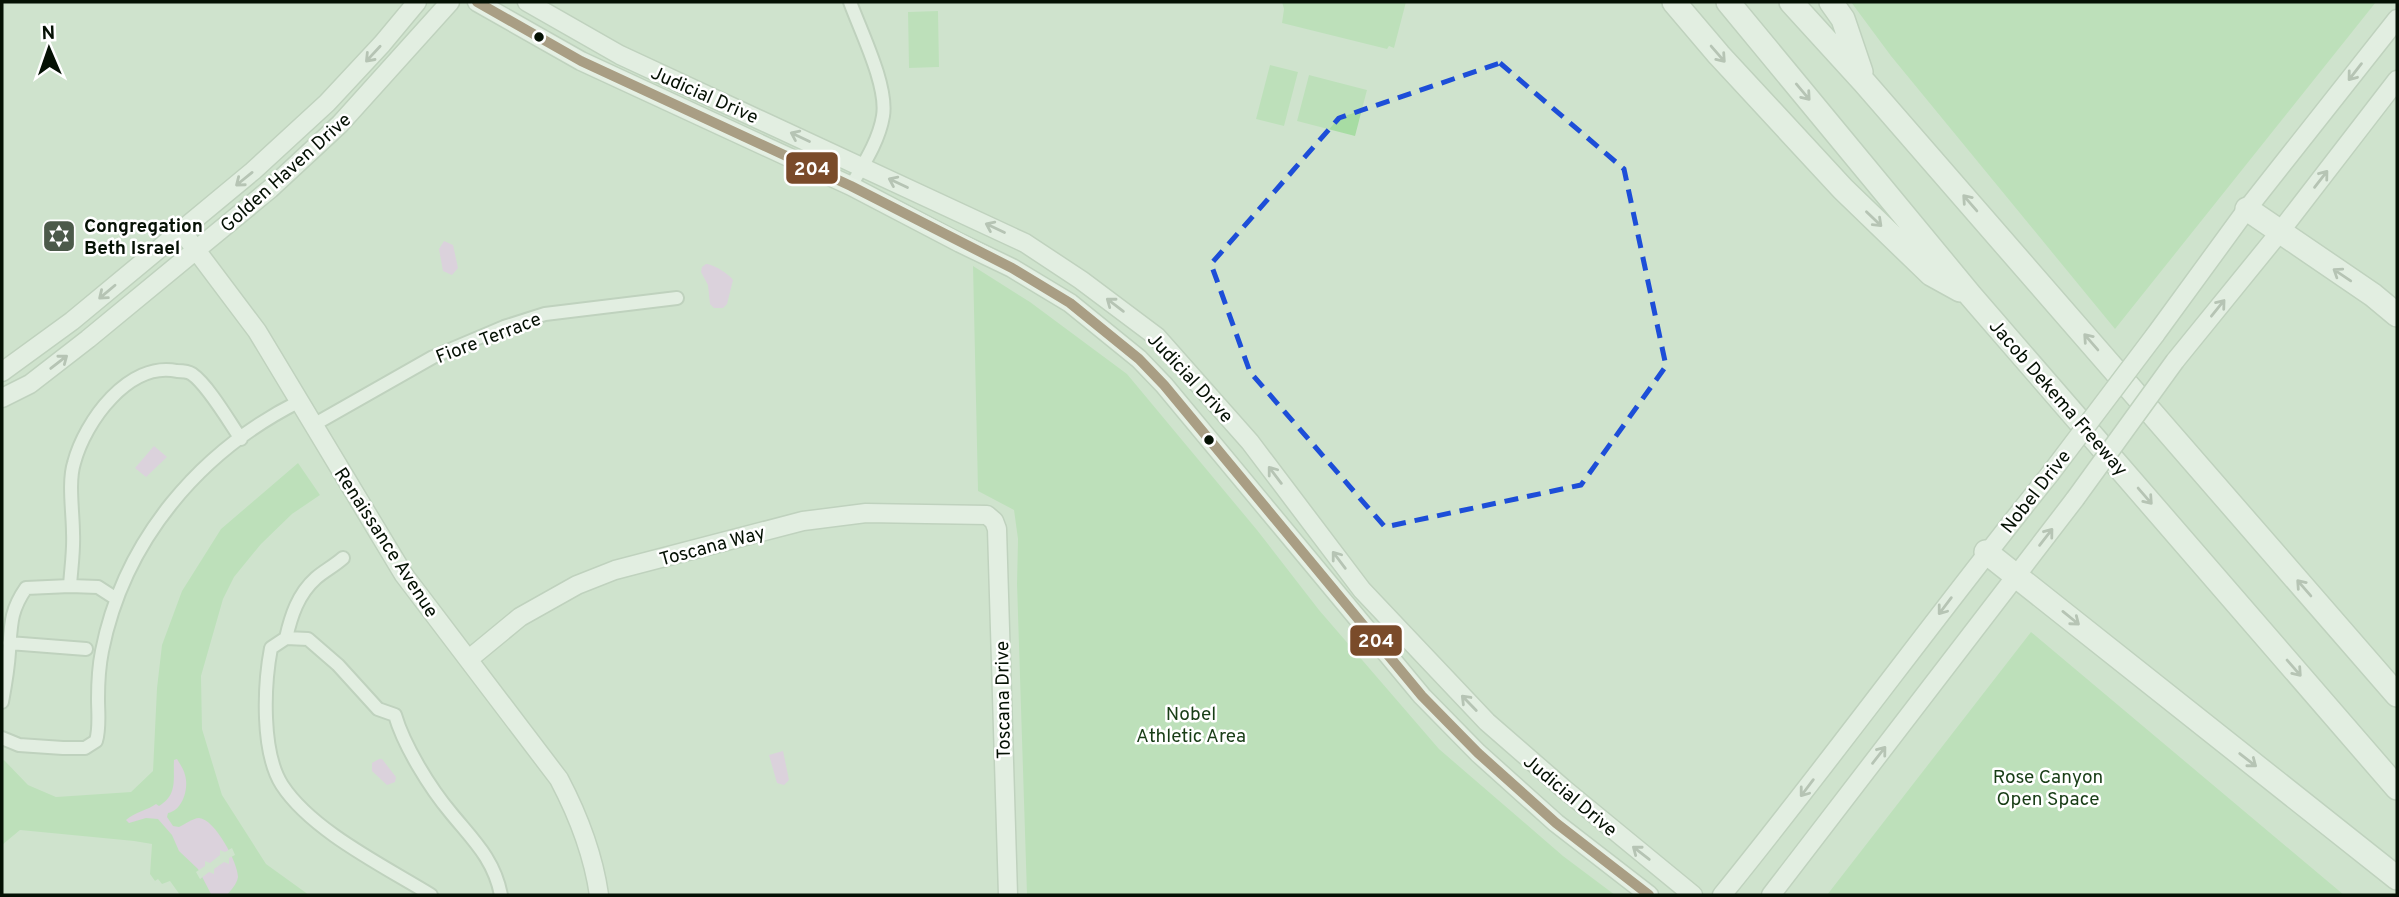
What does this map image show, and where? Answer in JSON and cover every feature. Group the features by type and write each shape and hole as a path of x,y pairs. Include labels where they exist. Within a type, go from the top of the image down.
{"highway":[{"path":"1674,2 1719,55 1843,189 1931,274 1972,296"},
{"name":"Jacob Dekema Freeway","path":"1728,2 1972,296 2397,788"},
{"path":"1791,2 1864,82 2397,695"},
{"path":"1831,2 1843,19 1864,82"},
{"path":"2247,209 2373,295 2397,315"},
{"path":"1986,552 2397,878"}],"street":[{"name":"Golden Haven Drive","path":"2,372 72,321 253,172 327,103 417,2"},
{"name":"Golden Haven Drive","path":"2,398 30,384 270,189 340,124 450,2"},
{"name":"Judicial Drive","path":"477,2 581,61 851,186 1012,268 1070,303 1139,359 1164,385 1422,696 1478,753 1556,822 1649,895"},
{"name":"Judicial Drive","path":"527,2 620,55 1025,243 1081,280 1157,337 1250,442 1362,590 1478,713 1564,789 1693,895"},
{"path":"850,2 883,92 883,117 851,186"},
{"name":"Nobel Drive","path":"1722,895 1986,552 2050,474 2247,209 2397,19"},
{"name":"Nobel Drive","path":"1770,895 2075,499 2175,361 2279,233 2397,80"},
{"name":"Renaissance Avenue","path":"181,230 257,331 404,575 433,617 469,659 559,779 578,816 589,846 599,895"},
{"name":"Fiore Terrace","path":"315,424 433,357 504,327 545,314 677,298"},
{"path":"70,586 73,465 89,429 119,390 139,374 163,368 192,374 207,390 241,439"},
{"path":"2,738 19,745 63,748 85,748 96,741 101,653 115,598 139,549 166,508 208,466 241,439 300,401"},
{"name":"Toscana Way","path":"469,659 520,617 577,585 615,570 803,521 866,513 981,513"},
{"name":"Toscana Drive","path":"981,513 988,515 998,529 1008,895"},
{"path":"286,638 292,613 303,595 315,579 342,558"},
{"path":"2,702 10,621 17,601 26,588 98,587 115,598"},
{"path":"431,895 318,824 281,783 272,757 268,733 266,684 271,648 286,638 308,639 338,666 378,709 395,715 400,734 437,795 488,859 500,895"},
{"path":"9,643 86,649"}],"highlighted area":[{"path":"1500,63 1624,169 1666,366 1581,485 1385,527 1250,372 1211,264 1339,118"}],"green space":[{"path":"1282,2 1406,2 1394,48 1389,46 1387,49 1282,23"},
{"path":"1851,2 2376,2 2115,329 1891,56"},
{"path":"938,11 939,67 909,68 908,12"},
{"path":"1270,65 1298,72 1284,126 1256,119"},
{"path":"1309,75 1367,90 1355,136 1297,121"},
{"name":"Nobel Athletic Area","path":"973,266 1030,302 1127,374 1257,530 1319,610 1439,749 1563,856 1615,895 1027,895 1017,584 1018,539 1014,510 978,491"},
{"path":"298,463 320,495 292,514 261,544 234,577 223,599 201,676 202,729 222,795 266,864 309,895 180,895 170,881 162,884 158,879 155,881 150,874 152,844 134,841 20,830 2,845 4,760 28,785 56,797 131,792 153,771 162,645 182,591 221,529"},
{"name":"Rose Canyon Open Space","path":"2031,632 2344,895 1827,895"}],"shaded area":[{"path":"444,241 453,245 458,268 452,275 443,271 439,249"},
{"path":"706,264 721,270 733,280 727,304 723,308 714,308 710,304 708,285 701,272"},
{"path":"154,446 167,457 146,477 135,468"},
{"path":"783,751 789,780 784,785 777,783 769,755"},
{"path":"177,759 185,775 185,792 178,808 168,813 167,817 173,826 179,827 199,818 205,820 218,833 237,870 238,877 227,895 211,894 198,869 179,851 172,835 158,819 146,818 129,823 126,820 165,802 172,792 174,760"},
{"path":"382,759 396,777 395,782 387,785 372,771 372,763"}],"pier":[{"path":"232,848 235,855 229,858 229,864 224,862 214,869 214,874 209,872 200,879 196,872 205,866 205,861 210,863 220,855 220,850 225,852"}],"transit line":[{"name":"204","path":"477,2 581,61 851,186 1012,268 1070,303 1139,359 1164,385 1422,696 1478,753 1556,823 1649,895"}],"place":[{"name":"Congregation Beth Israel","path":"59,236"}]}
